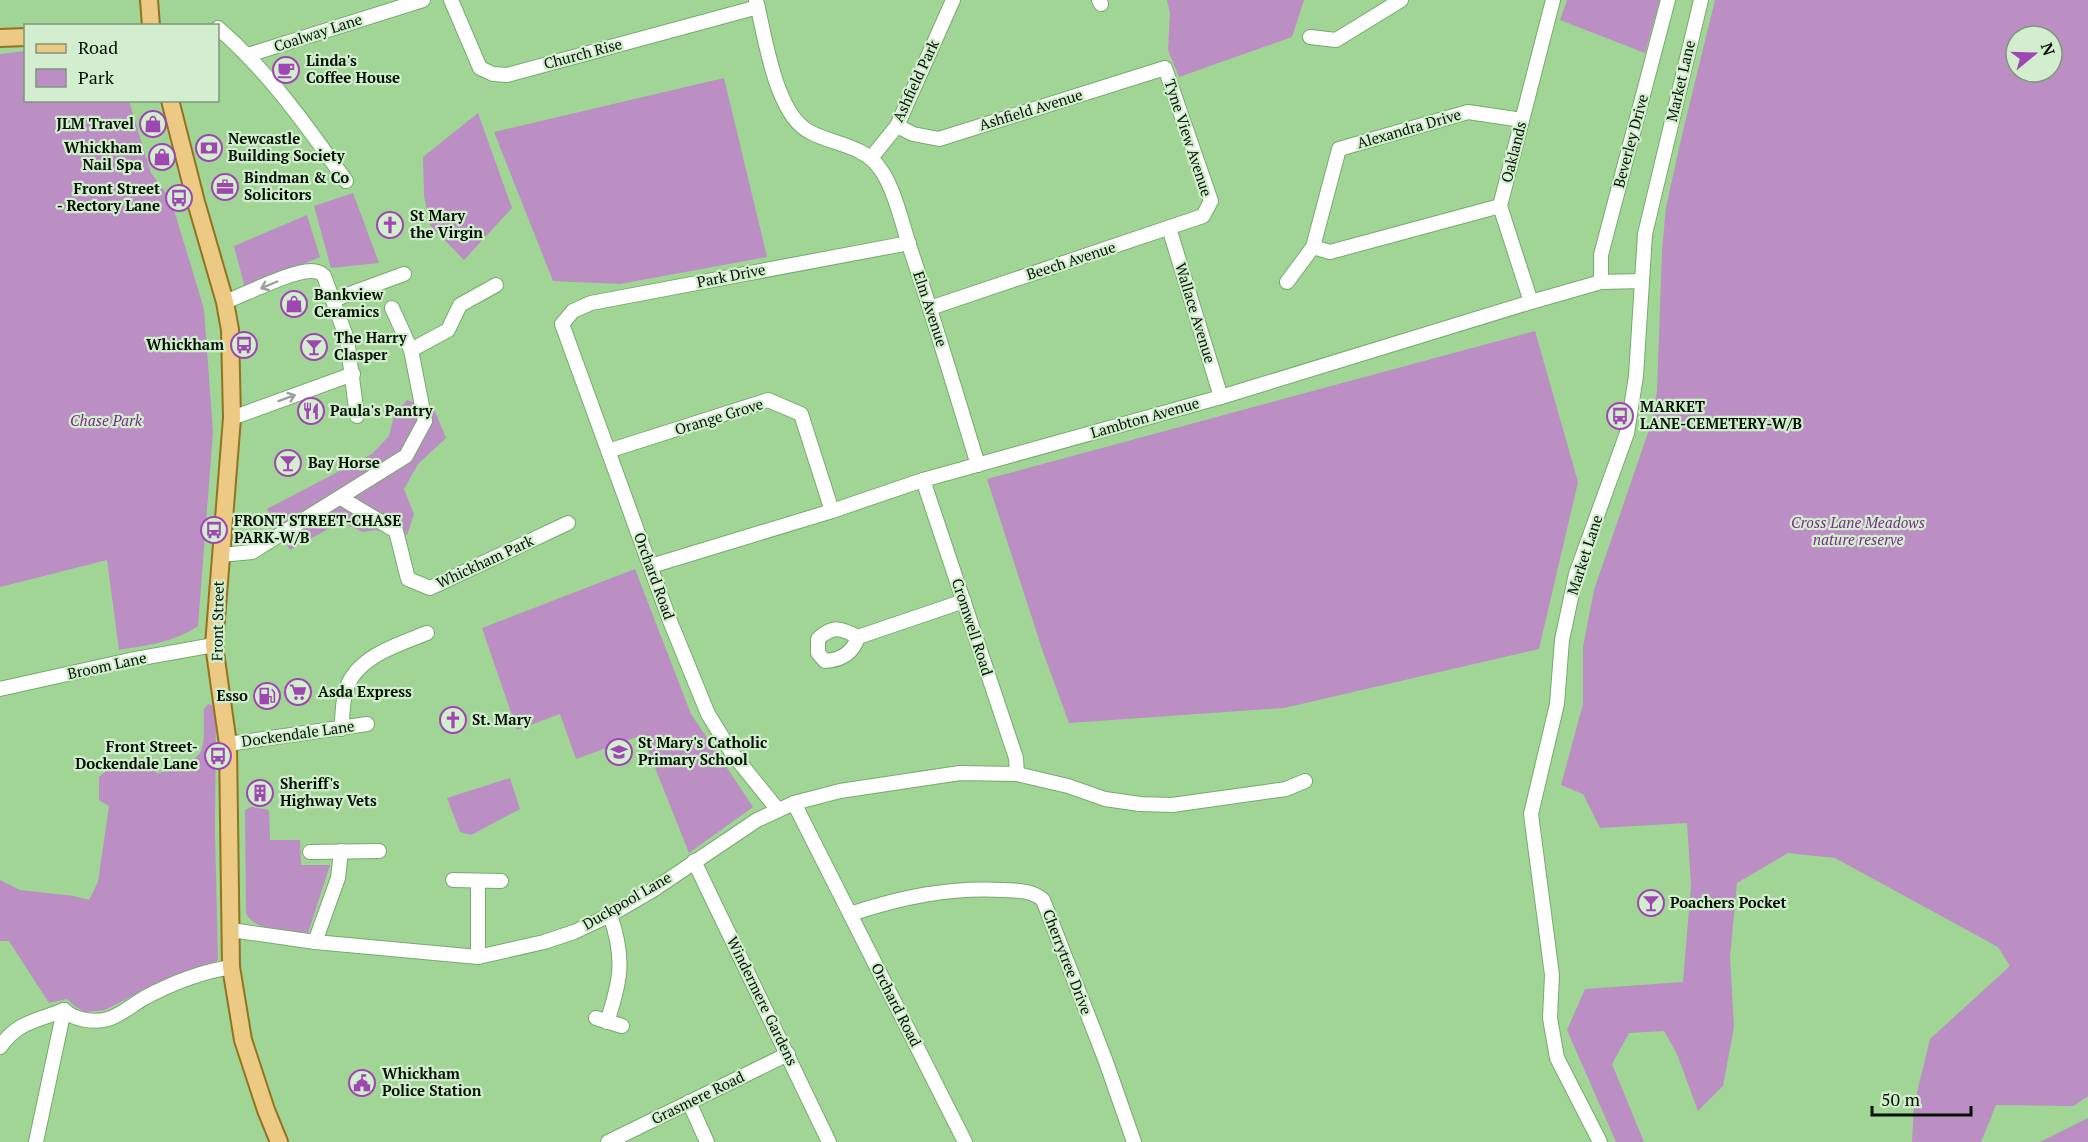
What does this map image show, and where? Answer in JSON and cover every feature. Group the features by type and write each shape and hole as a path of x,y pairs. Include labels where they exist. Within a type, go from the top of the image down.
{"main road":[{"path":"149,0 152,24"},
{"path":"0,38 24,37"},
{"name":"Front Street","path":"171,102 225,302 232,364 232,418 214,645 228,744 231,967 243,1040 259,1092 279,1142"}],"street":[{"name":"Coalway Lane","path":"248,55 423,0"},
{"name":"Church Rise","path":"451,0 480,68 493,74 507,75 757,4"},
{"name":"Ashfield Park","path":"872,158 897,126 953,0"},
{"path":"1310,37 1336,40 1401,0"},
{"name":"Oaklands","path":"1500,206 1554,0"},
{"name":"Beverley Drive","path":"1601,282 1601,255 1668,0"},
{"name":"Market Lane","path":"1600,1142 1557,1058 1550,1018 1552,975 1531,814 1557,705 1563,640 1576,574 1627,433 1636,375 1645,234 1701,0"},
{"path":"757,4 777,86 788,109 808,132 861,151 872,158"},
{"path":"219,29 248,55 290,102 346,180"},
{"name":"Ashfield Avenue","path":"897,126 913,134 939,139 1165,68"},
{"name":"Tyne View Avenue","path":"1165,68 1211,201 1208,208"},
{"name":"Alexandra Drive","path":"1313,247 1339,149 1468,112 1522,120"},
{"name":"Elm Avenue","path":"872,158 882,170 895,201 978,465"},
{"path":"1287,282 1313,247 1330,252 1500,206 1531,302"},
{"name":"Beech Avenue","path":"930,308 1203,216 1208,208"},
{"name":"Wallace Avenue","path":"1169,228 1221,397"},
{"name":"Park Drive","path":"562,324 573,311 591,303 909,243"},
{"path":"225,302 299,272 313,270 320,272 324,276 347,339 357,416"},
{"path":"333,300 404,274"},
{"name":"Lambton Avenue","path":"651,566 832,511 923,480 1221,397 1531,302 1601,282 1642,280"},
{"path":"411,350 448,330 460,305 496,285"},
{"path":"220,555 252,552 406,456 425,421 411,350 392,308"},
{"name":"Orchard Road","path":"562,324 670,621 708,714 732,753 778,810"},
{"path":"232,418 352,374"},
{"name":"Orange Grove","path":"608,451 768,400 801,414 832,511"},
{"name":"Cromwell Road","path":"923,480 1016,758 1017,774"},
{"name":"Whickham Park","path":"341,498 396,531 408,579 430,588 568,523"},
{"path":"858,638 964,601"},
{"path":"341,729 347,687 356,673 369,660 388,648 427,633"},
{"name":"Broom Lane","path":"0,689 130,660 214,645"},
{"name":"Dockendale Lane","path":"228,744 367,724"},
{"name":"Duckpool Lane","path":"231,930 315,942 478,957 544,942 574,932 652,890 757,820 794,803 840,791 960,773 1017,774 1068,786 1105,799 1140,804 1172,805 1286,789 1305,781"},
{"name":"Orchard Road","path":"794,803 965,1142"},
{"path":"315,942 339,878 341,851"},
{"path":"310,852 379,851"},
{"name":"Windermere Gardens","path":"694,861 829,1142"},
{"path":"453,880 501,881"},
{"path":"478,881 478,957"},
{"name":"Cherrytree Drive","path":"850,914 916,896 965,888 1030,892 1038,895 1043,900 1101,1048 1134,1142"},
{"path":"609,915 618,939 620,964 615,995 601,1020 622,1026"},
{"path":"64,1010 72,1016 83,1019 107,1020 143,999 188,978 231,967"},
{"path":"0,1047 17,1028 42,1016 51,1016 64,1010"},
{"path":"36,1142 46,1086 64,1010"},
{"name":"Grasmere Road","path":"608,1142 788,1054"},
{"path":"689,1102 707,1142"}],"green space":[{"path":"1167,0 1304,0 1292,37 1179,77 1168,50 1170,13"},
{"path":"1567,0 1660,0 1645,53 1560,20"},
{"name":"Cross Lane Meadows nature reserve","path":"1715,0 2088,0 2088,1096 2074,1106 1996,1105 1981,1142 1912,1142 1914,1105 1930,1039 2010,966 1998,947 1835,858 1788,853 1737,883 1730,957 1734,1027 1723,1086 1698,1111 1677,1054 1664,1031 1629,1033 1612,1064 1644,1142 1616,1142 1567,1030 1585,989 1683,982 1691,885 1687,823 1600,828 1583,794 1561,785 1583,704 1583,647 1594,590 1652,421 1657,391 1662,250 1666,207"},
{"name":"Chase Park","path":"24,51 24,102 129,102 151,173 171,200 204,309 213,432 198,626 169,640 119,650 107,560 0,587 0,54"},
{"path":"724,78 767,257 620,284 553,281 494,132"},
{"path":"478,113 512,208 464,260 430,225 424,196 423,157"},
{"path":"353,193 379,263 331,268 314,206"},
{"path":"307,215 320,257 245,288 234,246"},
{"path":"1535,331 1578,482 1539,649 1284,708 1069,723 1043,652 987,479"},
{"path":"407,400 434,409 446,438 418,464 404,489 414,514 407,535 375,530 363,532 341,522 290,550 267,509 372,454 389,436 394,416"},
{"name":"St Mary's Catholic Primary School","path":"635,569 691,714 753,807 689,853 642,735 576,759 560,714 517,730 482,628"},
{"path":"208,704 212,705 216,720 215,831 218,960 157,983 105,1010 85,1012 67,999 49,1003 9,941 0,941 0,880 20,890 74,896 89,900 98,882 109,806 99,800 99,777 110,768 151,763 157,774 198,756 203,743 204,709"},
{"path":"510,778 520,809 471,835 460,832 447,798"},
{"path":"251,807 269,810 270,840 300,840 301,865 330,865 308,933 264,927 256,924 246,913 245,810"},
{"path":"2088,1118 2088,1142 2040,1142"}],"place":[{"name":"Linda's Coffee House","path":"286,70"},
{"name":"JLM Travel","path":"153,124"},
{"name":"Newcastle Building Society","path":"209,148"},
{"name":"Whickham Nail Spa","path":"162,157"},
{"name":"Bindman & Co Solicitors","path":"225,187"},
{"name":"Front Street - Rectory Lane","path":"179,198"},
{"name":"St Mary the Virgin","path":"390,225"},
{"name":"Bankview Ceramics","path":"294,304"},
{"name":"Whickham","path":"244,345"},
{"name":"The Harry Clasper","path":"314,347"},
{"name":"Paula's Pantry","path":"311,411"},
{"name":"MARKET LANE-CEMETERY-W/B","path":"1620,416"},
{"name":"Bay Horse","path":"288,463"},
{"name":"FRONT STREET-CHASE PARK-W/B","path":"214,530"},
{"name":"Asda Express","path":"298,692"},
{"name":"Esso","path":"267,696"},
{"name":"St. Mary","path":"453,720"},
{"name":"St Mary's Catholic Primary School","path":"619,752"},
{"name":"Front Street- Dockendale Lane","path":"218,756"},
{"name":"Sheriff's Highway Vets","path":"260,793"},
{"name":"Poachers Pocket","path":"1651,903"},
{"name":"Whickham Police Station","path":"362,1083"}]}
